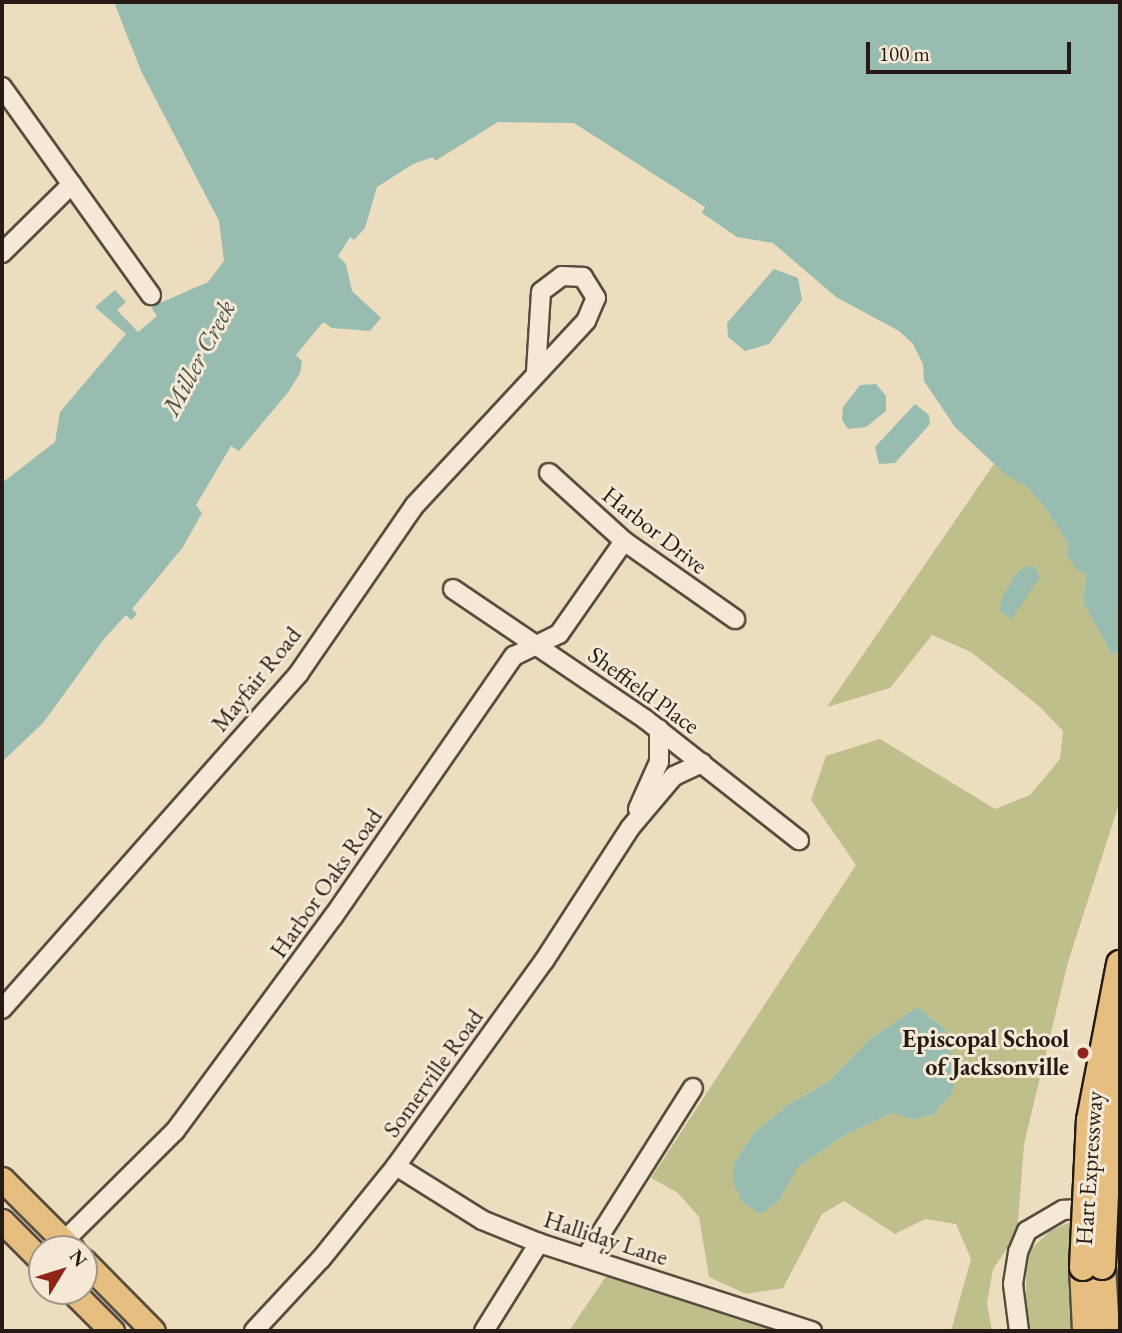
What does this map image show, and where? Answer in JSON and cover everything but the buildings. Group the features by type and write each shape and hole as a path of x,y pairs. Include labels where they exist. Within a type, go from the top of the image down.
{"highway":[{"name":"Hart Expressway","path":"1106,1331 1093,1267 1090,1120 1120,964"},
{"name":"Hart Expressway","path":"1086,1331 1120,1056"}],"main road":[{"path":"2,1179 54,1235"},
{"path":"2,1221 28,1247"},
{"path":"98,1275 153,1331"},
{"path":"86,1305 112,1331"}],"street":[{"path":"2,87 151,295"},
{"path":"2,253 72,184"},
{"name":"Mayfair Road","path":"2,1009 299,673 415,505 594,309 595,289 583,277 562,276 541,292 536,371"},
{"name":"Harbor Drive","path":"549,473 624,541 735,619"},
{"name":"Harbor Oaks Road","path":"75,1235 126,1185 191,1110 333,917 514,656 559,634 624,541"},
{"name":"Sheffield Place","path":"453,589 659,729 799,840"},
{"name":"Somerville Road","path":"630,828 659,762 659,729"},
{"name":"Somerville Road","path":"254,1331 321,1259 396,1166 544,961 630,828 674,776 702,763"},
{"path":"586,1256 693,1088"},
{"name":"Halliday Lane","path":"396,1166 482,1220 539,1243 812,1331"},
{"path":"1019,1331 1013,1284 1017,1252 1027,1231 1063,1210 1093,1208 1120,1217"},
{"path":"484,1331 539,1243"}],"green space":[{"path":"994,464 1026,486 1046,509 1069,545 1066,553 1076,568 1086,574 1083,602 1112,655 1120,653 1120,801 1068,962 1024,1144 1017,1234 993,1269 987,1303 992,1331 951,1331 971,1259 956,1224 925,1219 895,1234 844,1201 822,1214 783,1288 746,1294 709,1277 699,1217 678,1193 651,1178 856,865 811,800 826,756 880,739 995,809 1030,795 1060,759 1063,731 1039,706 971,652 932,635 890,688 827,707","holes":["917,1007 945,1029 955,1070 954,1091 934,1114 913,1120 892,1113 846,1134 797,1168 734,1163 754,1133 789,1104 828,1082 870,1039"]},
{"path":"1070,1222 1075,1331 1025,1331 1027,1253 1050,1231"},
{"path":"607,1275 778,1331 569,1331"}],"water":[{"name":"Miller Creek","path":"114,2 1120,2 1120,653 1112,655 1083,602 1086,574 1076,569 1066,553 1069,545 1046,509 1026,486 1006,475 955,427 924,381 923,364 913,344 899,331 836,297 773,243 737,237 702,213 705,207 574,123 498,122 435,161 433,157 413,164 377,187 365,228 354,240 350,237 338,256 346,264 352,291 381,318 370,331 332,328 323,322 296,355 302,361 300,373 289,391 239,451 231,446 196,505 202,513 183,547 132,609 137,614 131,620 126,615 104,639 43,723 2,762 2,483 55,442 60,412 126,334 95,307 115,290 126,302 117,310 138,332 157,316 151,307 208,282 224,261 219,221 141,71"},
{"path":"774,269 798,278 802,300 769,344 745,351 728,337 727,323"},
{"path":"876,384 886,396 886,411 866,427 848,429 842,420 843,407 860,385"},
{"path":"915,404 929,415 930,424 895,463 879,464 875,447"},
{"path":"1034,566 1040,577 1011,620 1000,610 1001,600 1014,577 1024,567"},
{"path":"917,1007 945,1029 955,1070 954,1091 934,1114 913,1120 892,1113 846,1134 797,1168 779,1200 761,1214 743,1203 733,1183 734,1163 754,1133 789,1104 828,1082 870,1039"}],"place":[{"name":"Episcopal School of Jacksonville","path":"1083,1053"}]}
